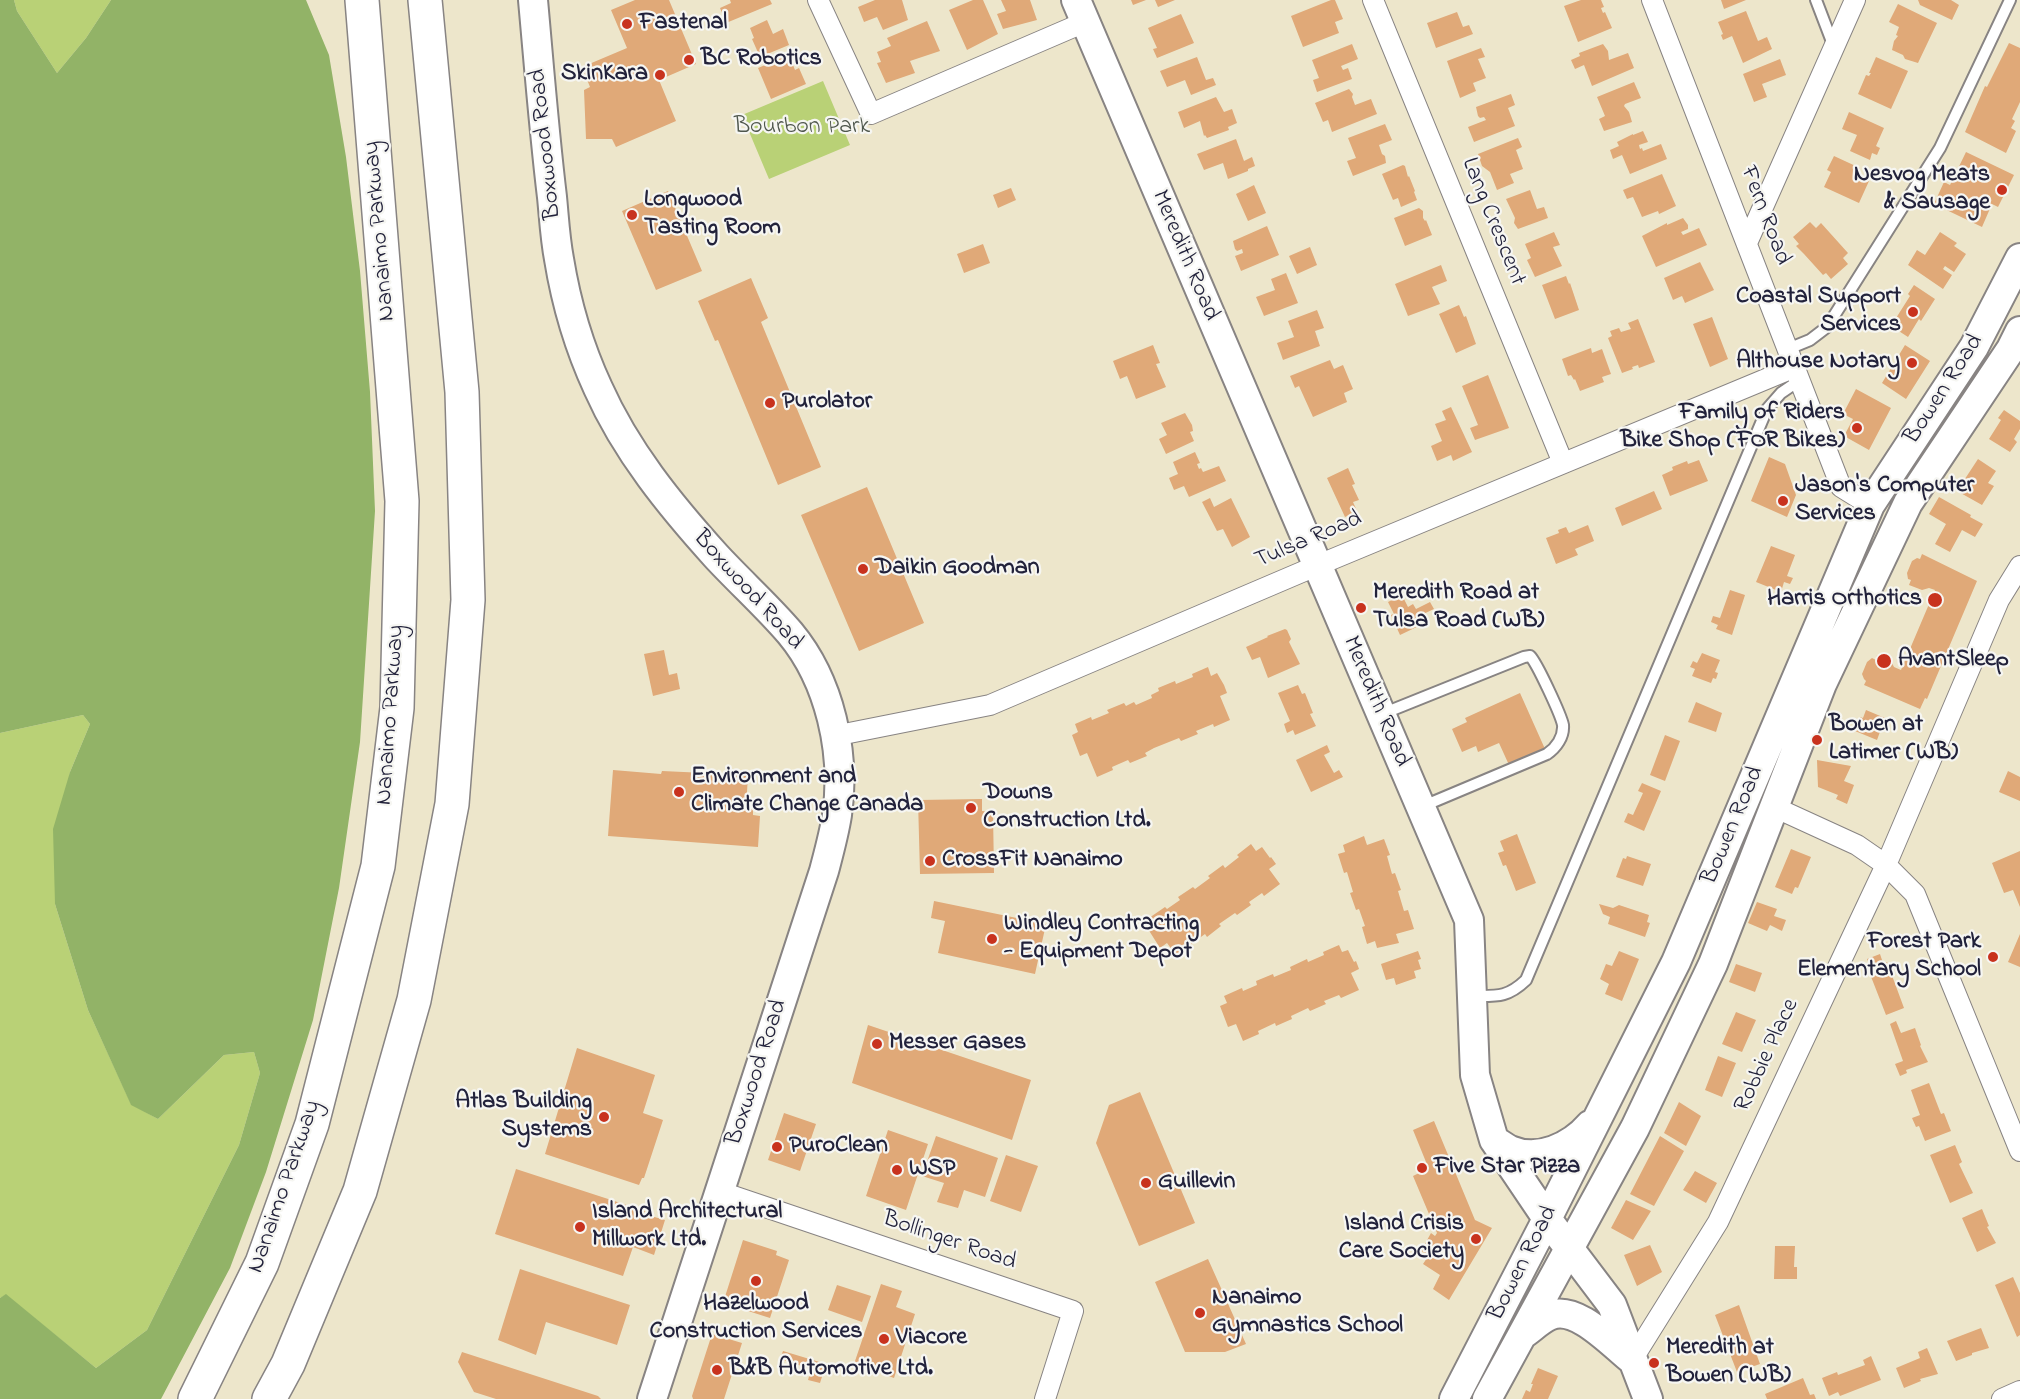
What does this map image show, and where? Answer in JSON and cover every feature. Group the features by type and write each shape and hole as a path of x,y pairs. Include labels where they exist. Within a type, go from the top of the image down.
{"highway":[{"name":"Nanaimo Parkway","path":"195,1399 262,1263 312,1124 378,866 397,708 402,501 362,0"},
{"path":"269,1399 288,1364 360,1191 414,1000 452,804 468,600 462,392 425,0"}],"street":[{"name":"Boxwood Road","path":"533,0 558,258 570,308 597,388 647,474 719,559 800,646 820,684 829,711 839,785 832,840 821,881 652,1399"},
{"path":"818,0 871,114 1081,11"},
{"name":"Lang Crescent","path":"1373,0 1563,463"},
{"name":"Fern Road","path":"1653,0 1841,487 1870,505"},
{"path":"1747,243 1855,0"},
{"name":"Meredith Road","path":"1081,11 1469,920 1474,1075 1494,1140 1547,1219 1612,1305 1648,1399"},
{"name":"Bowen Road","path":"1454,1399 1676,962 1870,505 1974,347 2020,258"},
{"name":"Bowen Road","path":"1487,1399 1635,1128 1713,964 1822,684 1908,503 2011,349 2020,331"},
{"name":"Tulsa Road","path":"834,736 990,705 1795,365"},
{"name":"Robbie Place","path":"1632,1360 1718,1222 1886,865 1999,600 2020,566"},
{"path":"1774,807 1857,845 1886,865 1915,894 2020,1151"},
{"path":"1494,1140 1512,1151 1540,1155 1564,1146 1581,1136 1601,1111"},
{"name":"Bollinger Road","path":"721,1192 1073,1311 1045,1399"},
{"path":"1521,1336 1550,1316 1561,1313 1581,1318 1632,1360"},
{"path":"2002,1399 2020,1391"}],"lane":[{"path":"1816,0 1834,47"},
{"path":"1472,996 1496,996 1513,992 1526,980 1767,409 1781,393 1810,340 1827,327 1940,148 2010,0"},
{"path":"1381,714 1524,657 1530,656 1540,669 1563,726 1554,748 1547,754 1420,807"}],"green space":[{"path":"0,0 14,0 17,11 57,73 86,38 111,0 306,0 329,55 346,157 360,271 370,392 375,511 360,742 339,888 313,1020 266,1172 230,1268 161,1399 0,1399 0,1298 6,1294 96,1368 147,1330 239,1145 260,1073 254,1052 224,1055 158,1119 131,1105 88,1010 55,904 53,829 70,772 90,724 83,715 0,733"},
{"path":"14,0 111,0 86,38 57,73 17,11"},
{"name":"Bourbon Park","path":"823,81 850,145 769,179 742,115"},
{"path":"83,715 90,724 70,772 55,904 88,1010 131,1104 158,1119 224,1055 254,1052 260,1073 239,1145 147,1330 96,1368 6,1295 0,1298 0,733"}],"building":[{"path":"635,0 669,0 696,64 659,80 676,121 616,147 612,139 586,139 584,90 590,87 582,67 627,48 611,10"},
{"path":"730,0 770,0 772,4 726,23 720,8 731,3"},
{"path":"875,0 902,0 908,20 883,30 877,17 864,22 858,7"},
{"path":"973,0 983,0 998,34 967,50 949,10"},
{"path":"1001,0 1030,0 1037,20 1003,29 997,14 1006,11"},
{"path":"1131,0 1146,0 1133,5"},
{"path":"1155,0 1175,0 1158,7"},
{"path":"1335,0 1343,19 1335,22 1339,33 1303,47 1291,16"},
{"path":"1581,0 1601,0 1604,7 1601,8 1612,28 1578,42 1564,6"},
{"path":"1721,0 1746,0 1724,9"},
{"path":"1918,0 1951,0 1959,5 1952,20 1920,5"},
{"path":"1898,4 1937,23 1918,63 1905,59 1903,55 1892,50 1899,27 1889,22"},
{"path":"1746,11 1758,41 1767,37 1772,49 1743,63 1732,36 1723,40 1718,22"},
{"path":"1457,12 1463,27 1469,25 1473,34 1436,48 1427,23"},
{"path":"1181,14 1194,43 1157,58 1153,49 1157,48 1148,28"},
{"path":"767,20 773,34 783,29 789,45 760,57 750,28"},
{"path":"927,21 940,51 910,61 915,73 886,83 877,63 881,62 877,52 891,46 887,38"},
{"path":"2009,43 2020,48 2020,102 2012,119 2015,121 2011,128 2016,131 2006,153 1965,132 1985,86 1987,87"},
{"path":"1352,44 1358,59 1341,66 1343,70 1348,68 1352,79 1317,92 1313,80 1319,78 1312,60"},
{"path":"1603,44 1608,51 1609,60 1628,53 1634,68 1592,86 1584,65 1575,69 1571,60 1580,56 1579,53"},
{"path":"1481,48 1485,57 1478,59 1486,78 1473,83 1476,91 1460,98 1447,61"},
{"path":"789,55 795,70 799,68 806,84 771,99 758,68"},
{"path":"1197,57 1206,80 1213,78 1216,85 1191,95 1185,80 1167,87 1160,71"},
{"path":"1876,57 1908,71 1891,109 1858,94 1866,75 1869,76 1871,73 1869,73"},
{"path":"1780,59 1786,75 1762,84 1767,97 1754,102 1743,74"},
{"path":"1634,82 1641,98 1624,106 1632,122 1604,131 1599,119 1605,116 1597,97"},
{"path":"1349,89 1353,94 1355,105 1371,99 1377,114 1332,132 1328,120 1323,122 1315,103"},
{"path":"1511,94 1515,105 1508,108 1515,126 1474,142 1468,127 1486,120 1478,116 1476,107"},
{"path":"1216,97 1224,112 1232,109 1237,123 1228,127 1229,130 1207,138 1204,136 1200,121 1184,128 1178,112"},
{"path":"1849,112 1884,128 1876,146 1880,148 1877,155 1872,153 1870,160 1850,151 1857,135 1842,129"},
{"path":"1385,124 1392,140 1379,145 1386,163 1353,176 1347,161 1356,158 1348,138"},
{"path":"1643,131 1648,142 1639,145 1640,149 1642,148 1643,151 1661,144 1667,159 1630,174 1622,155 1613,159 1610,150 1619,146 1617,142"},
{"path":"1518,138 1522,147 1516,150 1523,169 1510,174 1514,183 1497,190 1490,172 1482,166 1478,154"},
{"path":"1236,139 1244,161 1252,157 1255,166 1228,179 1223,163 1204,170 1197,154"},
{"path":"1966,152 2014,175 1998,207 1992,204 1982,227 1934,204 1944,182 1950,185"},
{"path":"1834,156 1860,168 1857,175 1869,181 1859,203 1824,187 1831,172 1827,170"},
{"path":"1403,165 1417,200 1401,207 1398,198 1393,200 1382,174"},
{"path":"1662,174 1676,206 1659,214 1658,211 1642,217 1633,197 1627,199 1623,190"},
{"path":"1254,185 1266,213 1248,221 1236,194"},
{"path":"1011,188 1016,200 998,208 993,195"},
{"path":"1530,190 1537,209 1544,207 1548,218 1518,229 1506,199"},
{"path":"668,191 702,271 656,290 622,211"},
{"path":"1419,208 1423,211 1423,218 1432,235 1405,246 1394,218"},
{"path":"1683,218 1688,229 1681,232 1683,235 1699,228 1707,245 1656,267 1642,236 1667,223 1667,225"},
{"path":"1810,222 1816,228 1821,223 1848,253 1843,258 1848,264 1831,279 1826,273 1823,275 1796,246 1799,244 1793,237"},
{"path":"1267,226 1279,255 1241,271 1235,256 1243,253 1242,249 1237,251 1233,241"},
{"path":"1554,232 1560,245 1553,247 1562,266 1535,277 1527,260 1531,258 1525,244"},
{"path":"1940,232 1957,243 1954,246 1966,254 1954,272 1945,266 1943,269 1952,275 1943,289 1908,265 1917,250 1925,255"},
{"path":"983,244 990,263 964,273 957,254"},
{"path":"1310,247 1317,265 1297,274 1289,256"},
{"path":"1700,262 1714,290 1685,303 1682,296 1673,300 1664,278"},
{"path":"1441,265 1447,281 1432,287 1440,304 1408,316 1395,284"},
{"path":"1286,273 1298,303 1264,316 1256,297 1275,290 1271,279"},
{"path":"1566,276 1579,310 1555,319 1542,285"},
{"name":"Purolator","path":"751,278 768,318 761,322 821,467 778,485 718,340 715,341 698,301"},
{"name":"Coastal Support Services","path":"1914,285 1935,299 1908,337 1891,326 1910,296 1908,294"},
{"path":"1459,305 1464,317 1466,316 1476,344 1456,353 1439,314"},
{"path":"1317,310 1324,328 1315,331 1320,346 1283,360 1277,343 1294,337 1288,321"},
{"path":"1712,317 1728,359 1710,367 1693,324"},
{"path":"1638,319 1655,362 1639,368 1638,365 1632,367 1633,369 1622,373 1608,338 1612,336 1610,331 1619,328 1621,332 1631,329 1628,323"},
{"path":"1153,345 1160,363 1156,364 1166,387 1136,399 1127,376 1120,379 1113,361"},
{"path":"1905,345 1930,361 1906,399 1882,383"},
{"path":"1591,348 1592,353 1602,349 1611,374 1602,377 1604,382 1580,391 1575,379 1571,375 1568,376 1562,359"},
{"path":"1330,360 1334,369 1343,365 1353,389 1344,393 1347,402 1313,417 1299,386 1295,388 1290,376"},
{"path":"1488,375 1509,428 1475,440 1470,428 1478,425 1462,386"},
{"path":"1856,389 1891,408 1869,450 1844,436 1853,419 1843,414"},
{"path":"1451,407 1472,452 1453,461 1451,455 1437,461 1431,446 1442,441 1435,424 1446,420 1442,411"},
{"path":"2004,410 2020,421 2020,429 2014,439 2017,442 2010,452 1989,439 2001,420 1998,418"},
{"path":"1185,413 1192,425 1193,431 1190,432 1194,441 1166,454 1159,439 1167,435 1161,423"},
{"path":"1195,452 1200,463 1197,464 1199,469 1201,468 1203,472 1219,466 1226,481 1189,497 1184,486 1174,490 1169,478 1178,474 1173,462"},
{"path":"1769,457 1785,464 1796,495 1787,517 1751,501"},
{"path":"1978,459 1996,471 1988,483 1994,486 1982,505 1957,491"},
{"path":"1699,460 1708,481 1670,496 1662,475 1673,470 1672,467 1687,461 1688,464"},
{"path":"1348,468 1359,500 1353,502 1357,511 1345,517 1327,478"},
{"name":"Daikin Goodman","path":"867,487 924,623 859,651 801,515"},
{"path":"1654,491 1662,509 1622,526 1615,508"},
{"path":"1939,497 1983,524 1975,537 1962,530 1950,552 1935,544 1946,524 1929,514"},
{"path":"1210,498 1214,507 1231,498 1250,537 1232,547 1223,529 1217,531 1202,502"},
{"path":"1588,525 1594,541 1575,549 1578,555 1556,564 1546,538 1559,533 1558,530 1566,527 1569,533"},
{"path":"1771,546 1795,555 1787,576 1793,578 1790,584 1784,582 1781,592 1756,582"},
{"path":"1922,554 1977,581 1927,699 1925,698 1920,709 1864,685 1866,681 1862,674 1867,662 1872,658 1876,660 1877,655 1891,661 1894,667 1901,670 1935,590 1929,588 1922,590 1909,585 1911,580 1908,579 1907,573 1912,561 1920,559"},
{"path":"1730,590 1745,595 1732,635 1716,629 1718,625 1711,622 1713,616 1720,618"},
{"path":"1402,595 1408,607 1413,604 1416,609 1430,602 1434,609 1419,616 1423,624 1400,635 1388,602"},
{"path":"1285,629 1300,664 1268,678 1260,657 1252,660 1246,647"},
{"path":"664,650 669,675 677,673 680,689 653,696 644,654"},
{"path":"1702,653 1720,660 1715,672 1718,673 1716,679 1713,678 1711,683 1692,676 1695,669 1690,667 1693,661 1697,663"},
{"path":"1208,667 1211,676 1217,673 1224,685 1227,693 1220,696 1230,720 1196,731 1198,734 1181,741 1179,738 1154,748 1145,753 1147,756 1130,763 1128,760 1097,777 1087,753 1080,756 1072,735 1078,732 1075,724 1109,713 1107,710 1124,703 1126,706 1134,702 1136,705 1152,698 1151,695 1159,691 1158,688 1193,677 1192,674"},
{"path":"1298,685 1302,694 1305,693 1313,713 1310,714 1316,726 1295,735 1293,730 1287,733 1284,724 1290,721 1278,693"},
{"path":"1520,693 1545,749 1509,765 1499,743 1478,752 1476,746 1462,752 1452,729 1467,722 1465,718"},
{"path":"1696,702 1722,713 1716,732 1688,722"},
{"path":"1866,710 1885,718 1877,740 1855,731 1860,717 1863,718"},
{"path":"1665,735 1680,741 1665,781 1650,775"},
{"path":"1327,745 1330,752 1324,755 1334,773 1339,770 1343,777 1311,792 1296,760"},
{"path":"1817,760 1851,766 1844,781 1854,785 1847,804 1836,799 1838,795 1818,787"},
{"name":"Environment and Climate Change Canada","path":"613,770 661,774 662,771 748,775 746,809 753,809 753,815 760,816 758,847 608,836"},
{"path":"2008,771 2020,777 2020,801 1999,792"},
{"path":"1642,783 1661,791 1644,831 1624,822 1628,813 1633,815 1643,793 1638,791"},
{"path":"982,799 982,811 993,812 994,873 920,874 918,800"},
{"path":"1517,834 1536,883 1516,891 1506,865 1503,866 1498,853 1504,851 1500,841"},
{"path":"1364,836 1367,845 1384,839 1390,855 1387,856 1392,874 1395,873 1401,890 1398,891 1404,911 1408,910 1414,929 1396,934 1399,943 1377,948 1375,941 1367,944 1362,927 1365,926 1359,909 1356,910 1350,893 1353,892 1347,872 1344,873 1338,854 1345,852 1343,845"},
{"path":"1251,844 1256,851 1262,847 1271,857 1276,864 1269,869 1280,884 1264,896 1262,893 1249,902 1251,905 1219,924 1221,926 1207,937 1205,934 1190,945 1192,948 1178,958 1167,943 1160,948 1148,929 1154,925 1149,918 1180,900 1178,897 1193,887 1195,889 1223,865 1225,868"},
{"path":"1791,849 1811,857 1798,888 1795,887 1792,894 1775,887"},
{"path":"2020,851 2020,907 2013,890 2004,893 1992,863"},
{"path":"1627,856 1651,864 1643,886 1616,877 1623,858 1626,859"},
{"name":"Windley Contracting - Equipment Depot","path":"934,901 1046,924 1035,974 938,953 945,921 931,918"},
{"path":"1757,902 1777,909 1774,916 1786,920 1782,931 1770,925 1767,931 1748,923"},
{"path":"1599,904 1613,908 1619,905 1649,915 1647,922 1650,923 1645,937 1608,924 1610,917 1603,914"},
{"path":"2020,934 2020,967 2008,962"},
{"path":"1339,945 1342,952 1348,950 1354,962 1356,961 1359,969 1351,973 1359,990 1341,998 1339,995 1324,1001 1326,1004 1310,1011 1308,1008 1291,1016 1292,1019 1276,1026 1275,1023 1243,1041 1236,1024 1228,1027 1220,1006 1227,1003 1224,996 1242,988 1243,991 1257,985 1256,981 1273,974 1274,977 1291,970 1290,967 1307,959 1308,962 1324,955 1323,952"},
{"path":"1418,951 1421,969 1414,971 1416,978 1396,985 1394,978 1386,980 1381,964"},
{"path":"1619,951 1639,959 1622,1001 1605,994 1609,984 1600,979 1606,964 1612,966"},
{"path":"1880,954 1883,963 1887,962 1904,1008 1886,1015 1868,969 1871,968 1867,959"},
{"path":"1736,964 1762,973 1755,992 1729,982"},
{"path":"1736,1012 1756,1020 1742,1052 1722,1044"},
{"path":"1896,1021 1901,1033 1915,1028 1928,1062 1906,1070 1907,1073 1900,1076 1895,1064 1903,1061 1890,1024"},
{"path":"868,1025 1031,1080 1012,1140 852,1083"},
{"name":"Atlas Building Systems","path":"577,1048 655,1075 643,1113 663,1120 644,1178 639,1185 545,1154"},
{"path":"1718,1056 1736,1063 1722,1097 1705,1090"},
{"path":"1929,1083 1941,1114 1944,1113 1951,1131 1925,1141 1919,1126 1916,1127 1912,1118 1920,1115 1911,1090"},
{"name":"Guillevin","path":"1140,1092 1195,1223 1139,1246 1096,1143 1109,1105"},
{"path":"1679,1102 1701,1116 1686,1146 1664,1133"},
{"path":"784,1113 816,1124 800,1171 768,1160"},
{"path":"1434,1121 1475,1220 1492,1228 1449,1300 1433,1289 1440,1275 1423,1264 1429,1255 1421,1251 1431,1233 1435,1236 1437,1233 1413,1176 1421,1172 1418,1165 1426,1162 1413,1130"},
{"name":"WSP","path":"888,1130 928,1144 906,1210 866,1196"},
{"path":"936,1136 998,1158 985,1197 964,1190 958,1208 937,1202 944,1183 922,1176"},
{"path":"1660,1136 1684,1151 1654,1206 1630,1194"},
{"path":"1955,1145 1962,1162 1959,1164 1973,1193 1950,1203 1930,1155"},
{"path":"1006,1155 1038,1166 1021,1212 990,1201"},
{"name":"Island Architectural Millwork Ltd.","path":"516,1169 645,1211 644,1214 665,1220 654,1255 633,1247 623,1276 495,1234"},
{"path":"1695,1171 1717,1183 1706,1203 1683,1190"},
{"path":"1626,1200 1651,1211 1633,1240 1611,1228"},
{"path":"1982,1209 1989,1226 1987,1227 1996,1243 1977,1252 1962,1218"},
{"name":"Hazelwood Construction Services","path":"743,1240 777,1251 776,1255 789,1260 770,1318 723,1303"},
{"path":"1650,1245 1662,1272 1637,1286 1624,1255"},
{"path":"1775,1246 1795,1246 1794,1267 1797,1267 1797,1279 1774,1279"},
{"name":"Nanaimo Gymnastics School","path":"1208,1259 1246,1344 1225,1352 1185,1352 1155,1282"},
{"path":"520,1269 630,1305 617,1345 546,1322 536,1355 498,1340"},
{"path":"2013,1277 2020,1293 2020,1335 2017,1337 1995,1285"},
{"name":"Viacore","path":"881,1284 902,1291 896,1307 915,1314 894,1378 854,1364"},
{"path":"837,1285 871,1296 862,1322 828,1310"},
{"path":"1739,1305 1760,1364 1737,1372 1715,1315"},
{"path":"1981,1328 1989,1348 1956,1361 1947,1341"},
{"name":"B&B Automotive Ltd.","path":"712,1334 742,1343 724,1399 693,1399 692,1396"},
{"path":"1927,1348 1938,1374 1920,1379 1921,1381 1904,1388 1896,1368 1920,1358 1918,1352"},
{"path":"783,1351 826,1364 820,1383 808,1380 811,1369 780,1359"},
{"path":"462,1352 598,1396 601,1399 496,1399 474,1392 458,1362"},
{"path":"1871,1356 1881,1380 1840,1396 1838,1392 1829,1396 1822,1378 1865,1365 1863,1360"},
{"path":"1538,1368 1558,1376 1548,1399 1522,1399 1526,1390 1530,1392"},
{"path":"1803,1378 1810,1395 1814,1394 1816,1399 1767,1399 1765,1394"}],"place":[{"name":"Fastenal","path":"627,24"},
{"name":"BC Robotics","path":"689,60"},
{"name":"SkinKara","path":"660,75"},
{"name":"Nesvog Meats & Sausage","path":"2002,190"},
{"name":"Longwood Tasting Room","path":"632,215"},
{"name":"Coastal Support Services","path":"1913,312"},
{"name":"Althouse Notary","path":"1912,363"},
{"name":"Purolator","path":"770,403"},
{"name":"Family of Riders Bike Shop (FOR Bikes)","path":"1857,428"},
{"name":"Jason's Computer Services","path":"1783,501"},
{"name":"Daikin Goodman","path":"863,569"},
{"name":"Harris Orthotics","path":"1935,600"},
{"name":"Meredith Road at Tulsa Road (WB)","path":"1361,608"},
{"name":"AvantSleep","path":"1884,661"},
{"name":"Bowen at Latimer (WB)","path":"1817,740"},
{"name":"Environment and Climate Change Canada","path":"679,792"},
{"name":"Downs Construction Ltd.","path":"971,808"},
{"name":"CrossFit Nanaimo","path":"930,861"},
{"name":"Windley Contracting - Equipment Depot","path":"992,939"},
{"name":"Forest Park Elementary School","path":"1993,957"},
{"name":"Messer Gases","path":"877,1044"},
{"name":"Atlas Building Systems","path":"604,1117"},
{"name":"PuroClean","path":"777,1147"},
{"name":"Five Star Pizza","path":"1422,1168"},
{"name":"WSP","path":"897,1170"},
{"name":"Guillevin","path":"1146,1183"},
{"name":"Island Architectural Millwork Ltd.","path":"580,1227"},
{"name":"Island Crisis Care Society","path":"1476,1239"},
{"name":"Hazelwood Construction Services","path":"756,1281"},
{"name":"Nanaimo Gymnastics School","path":"1200,1313"},
{"name":"Viacore","path":"884,1339"},
{"name":"Meredith at Bowen (WB)","path":"1654,1363"},
{"name":"B&B Automotive Ltd.","path":"717,1370"}]}
